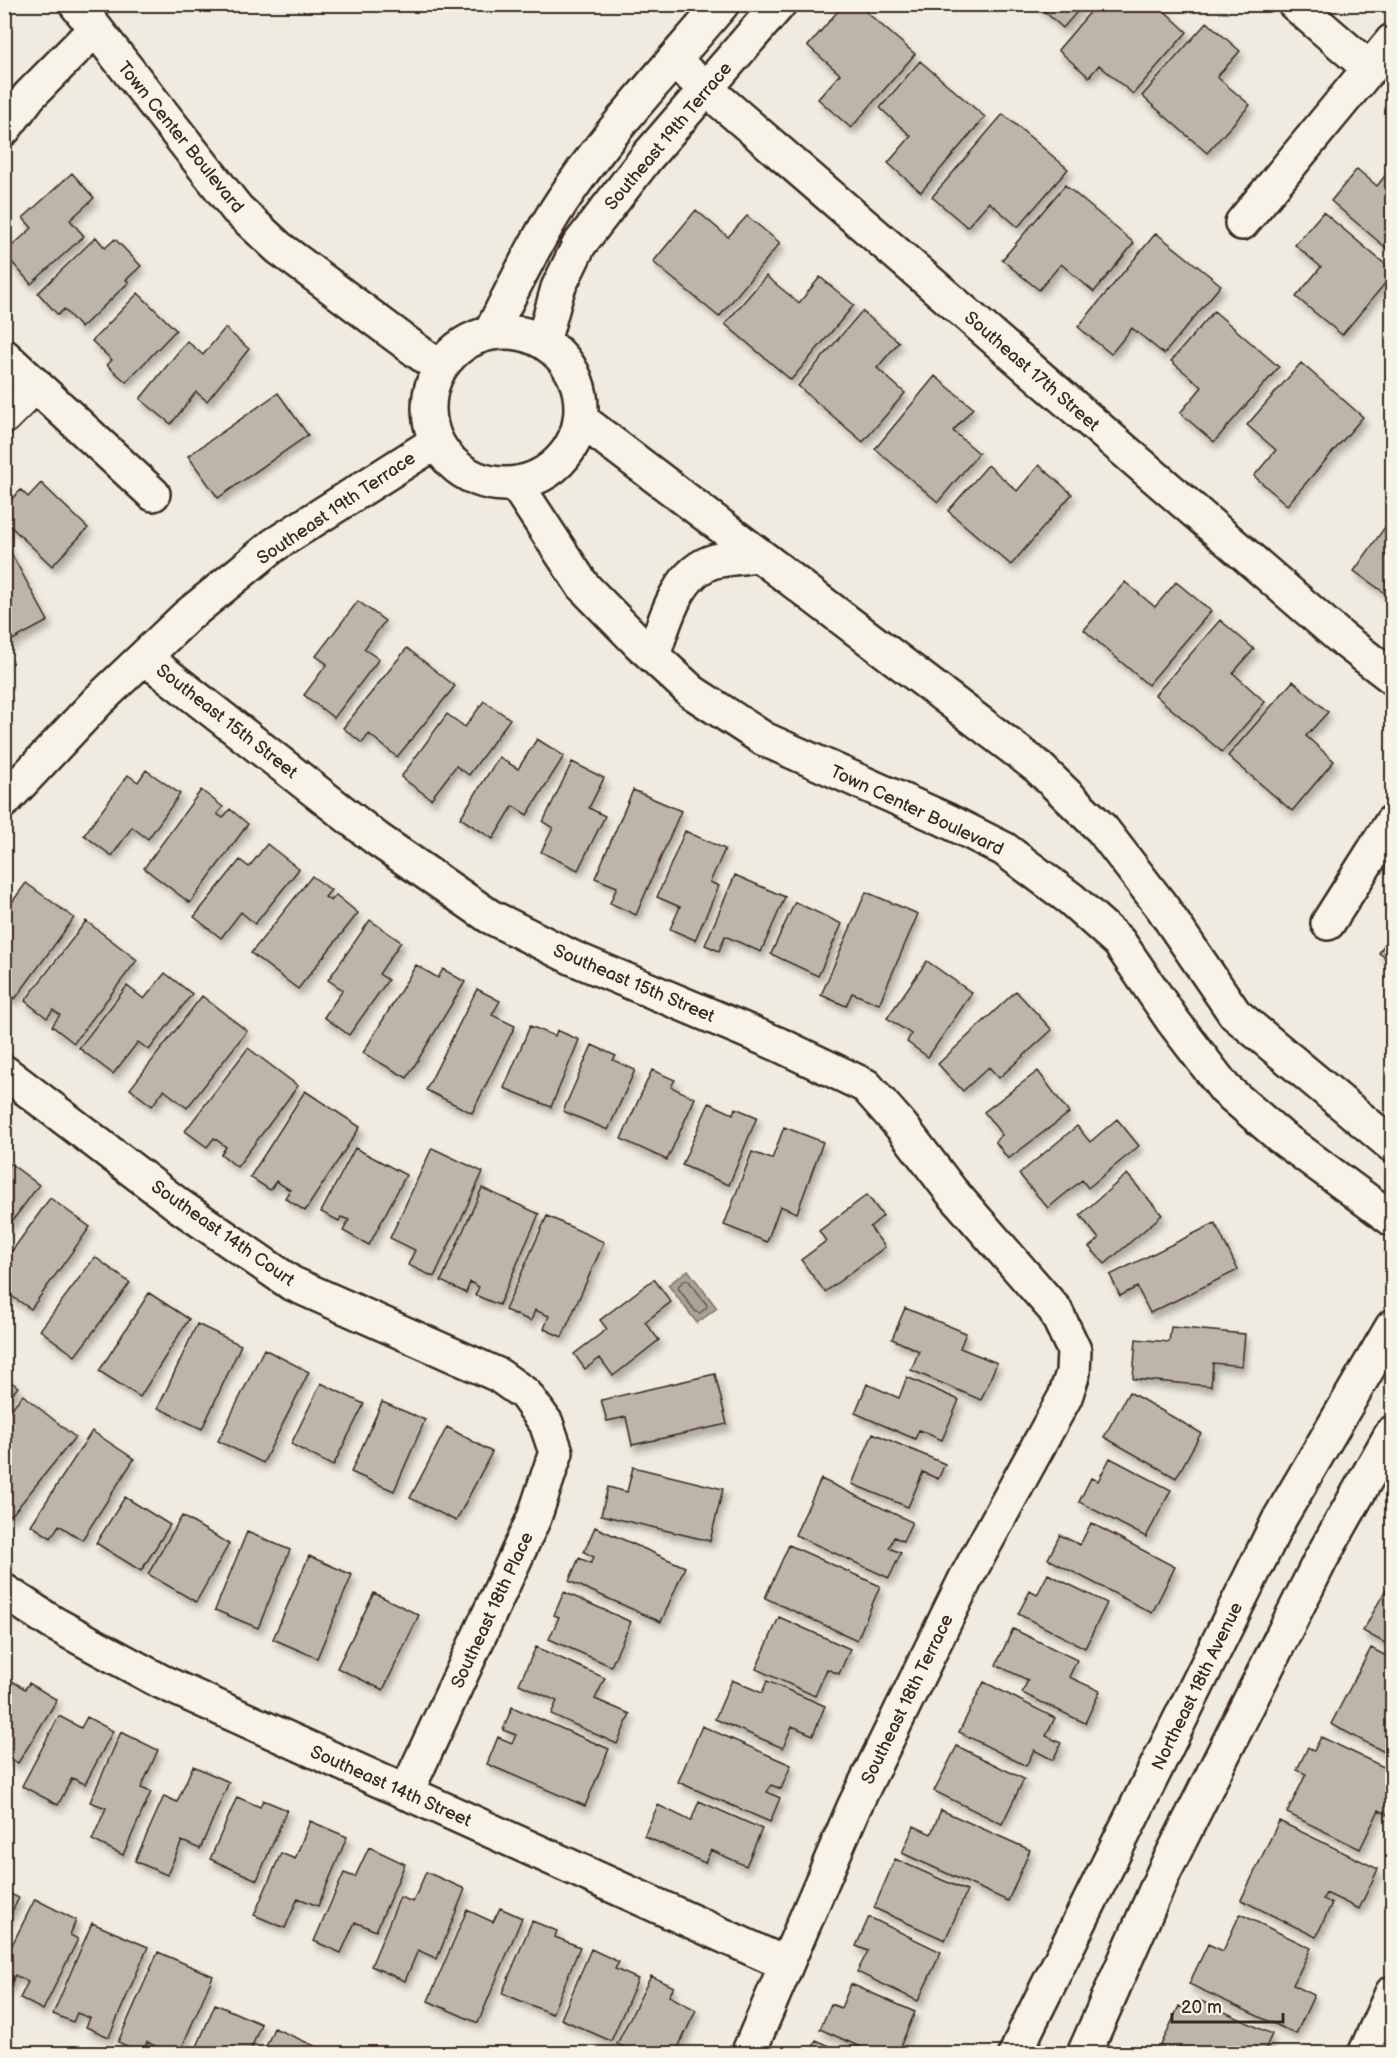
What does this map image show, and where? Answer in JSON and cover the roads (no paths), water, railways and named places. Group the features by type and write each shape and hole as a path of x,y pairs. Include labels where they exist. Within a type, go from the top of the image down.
{"street":[{"path":"491,332 537,242 570,188 620,124 722,4"},
{"name":"Southeast 19th Terrace","path":"543,342 558,288 579,245 647,158 779,4"},
{"path":"1295,4 1370,69"},
{"path":"4,129 85,17"},
{"name":"Town Center Boulevard","path":"85,17 237,208 279,248 440,368"},
{"path":"1242,223 1392,41"},
{"name":"Southeast 17th Street","path":"674,61 1340,637 1392,677"},
{"path":"491,332 518,332 543,342 564,360 577,381 582,408 577,434 564,458 541,476 516,484 489,484 465,474 446,458 433,434 428,408 432,381 445,359 466,341 491,332"},
{"path":"4,356 153,494"},
{"path":"4,417 36,386"},
{"path":"580,419 1038,767 1102,829 1162,907 1235,1014 1392,1145"},
{"name":"Southeast 19th Terrace","path":"4,801 98,702 187,616 274,545 436,441"},
{"name":"Town Center Boulevard","path":"516,484 584,586 652,656 692,692 764,739 944,819 1004,849 1071,899 1119,942 1173,1021 1225,1089 1281,1137 1392,1219"},
{"path":"652,656 670,604 692,575 713,561 758,555"},
{"name":"Southeast 15th Street","path":"144,657 377,839 489,916 573,958 780,1045 866,1086 902,1127 951,1191 1054,1310 1074,1350"},
{"path":"1328,923 1392,822"},
{"name":"Southeast 14th Court","path":"4,1072 181,1207 291,1283 498,1375 525,1394 546,1423"},
{"name":"Northeast 18th Avenue","path":"1016,2054 1280,1518 1392,1327"},
{"name":"Southeast 18th Terrace","path":"748,2054 854,1807 950,1611 1065,1397 1073,1373 1074,1350"},
{"name":"Southeast 18th Place","path":"406,1793 534,1518 556,1452 546,1423"},
{"path":"1084,2054 1164,1872 1321,1559 1392,1433"},
{"name":"Southeast 14th Street","path":"4,1591 52,1623 159,1681 786,1964"},
{"path":"1365,2054 1392,1993"}],"water":[{"path":"688,1270 717,1308 697,1323 668,1285"}]}
